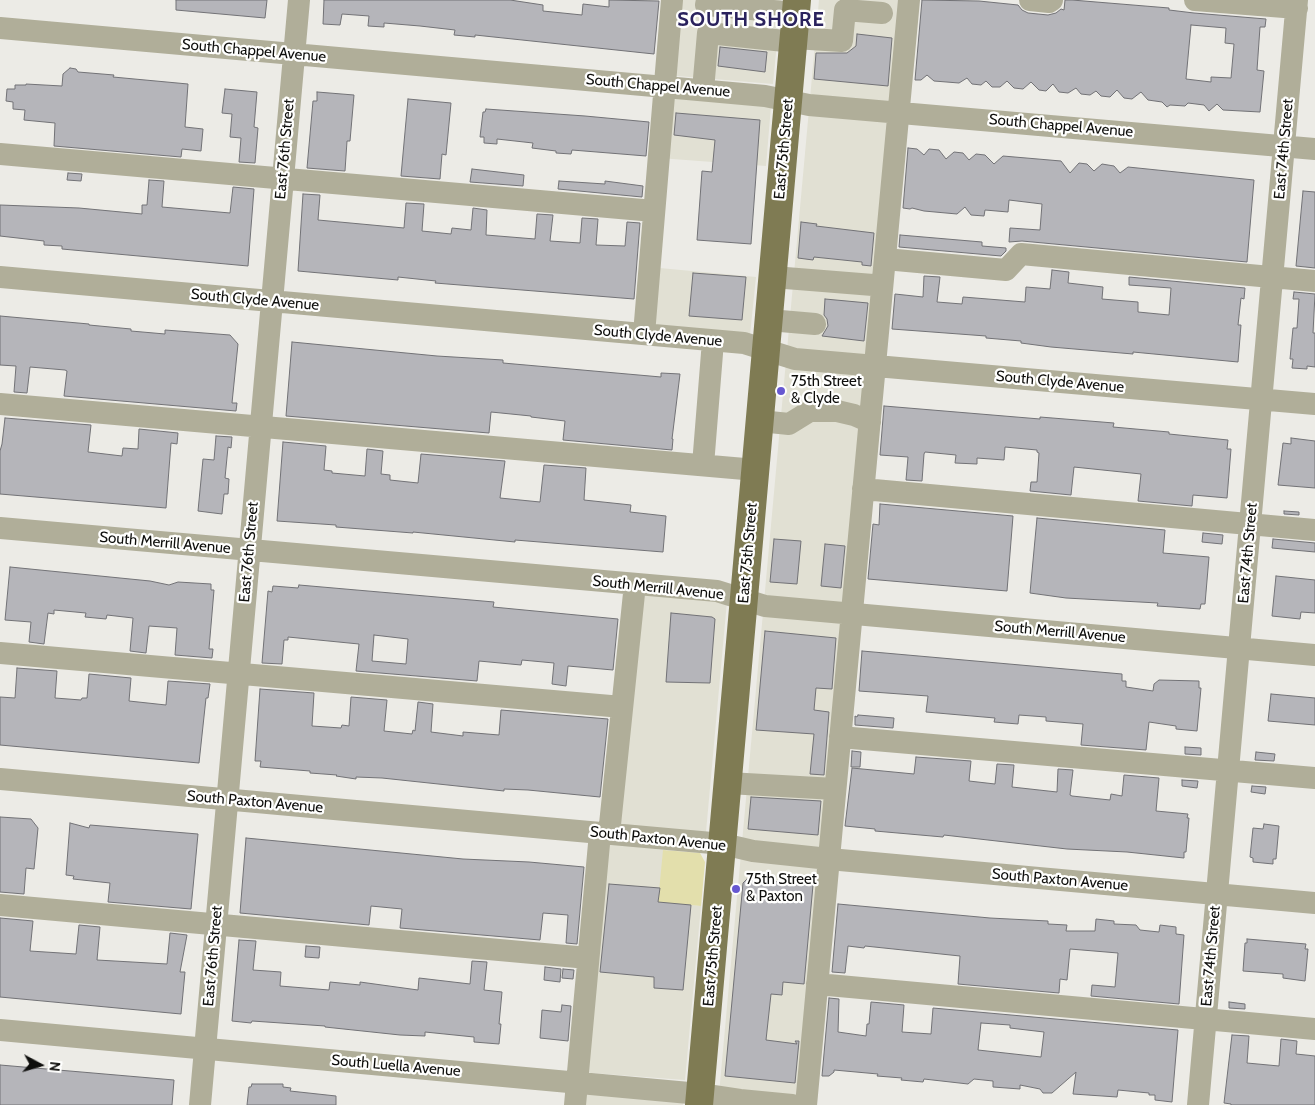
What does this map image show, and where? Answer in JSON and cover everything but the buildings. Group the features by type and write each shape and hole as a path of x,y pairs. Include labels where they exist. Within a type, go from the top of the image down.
{"main road":[{"name":"East 75th Street","path":"700,1099 795,23"}],"street":[{"name":"East 76th Street","path":"200,1105 299,0"},
{"path":"644,334 672,0"},
{"path":"707,0 706,6 795,23 842,40 844,10 882,13"},
{"path":"806,1105 910,0"},
{"path":"1030,0 1049,2 1052,0"},
{"path":"1195,0 1297,4"},
{"name":"East 74th Street","path":"1198,1105 1297,4"},
{"path":"703,90 708,34 795,23"},
{"name":"South Chappel Avenue","path":"0,28 703,90 765,96 809,105 1315,149"},
{"path":"0,154 654,211"},
{"path":"885,259 1006,270 1021,254 1315,281"},
{"name":"South Clyde Avenue","path":"0,277 713,340 744,343 795,359 1315,404"},
{"path":"773,277 873,285"},
{"path":"769,320 815,324"},
{"path":"703,465 713,340"},
{"path":"0,404 756,470"},
{"path":"760,421 789,424 810,411 846,413 870,422"},
{"path":"863,489 1315,530"},
{"name":"South Merrill Avenue","path":"0,528 635,584 717,592 765,606 1315,655"},
{"path":"575,1105 588,958 622,708 635,584"},
{"path":"0,653 622,708"},
{"path":"840,737 1315,778"},
{"name":"South Paxton Avenue","path":"0,779 722,844 753,851 829,859 1315,903"},
{"path":"728,783 835,789"},
{"path":"0,905 588,958"},
{"path":"817,984 1315,1029"},
{"name":"South Luella Avenue","path":"0,1030 577,1083 700,1099 740,1100 792,1105"}],"shaded area":[{"path":"672,0 781,0 773,84 666,75"},
{"path":"819,0 910,0 807,1105 718,1105"},
{"path":"664,95 771,106 766,166 659,158"},
{"path":"649,267 756,277 750,335 644,326"},
{"path":"634,592 727,601 706,832 610,824"},
{"path":"599,842 663,850 691,905 701,906 685,1080 578,1072"},
{"path":"663,850 700,853 705,862 701,906 658,902"},
{"path":"576,1092 683,1103 683,1105 575,1105"}],"place":[{"name":"75th Street & Clyde","path":"781,391"},
{"name":"75th Street & Paxton","path":"736,889"}],"district":[{"name":"SOUTH SHORE","path":"751,20"}]}
